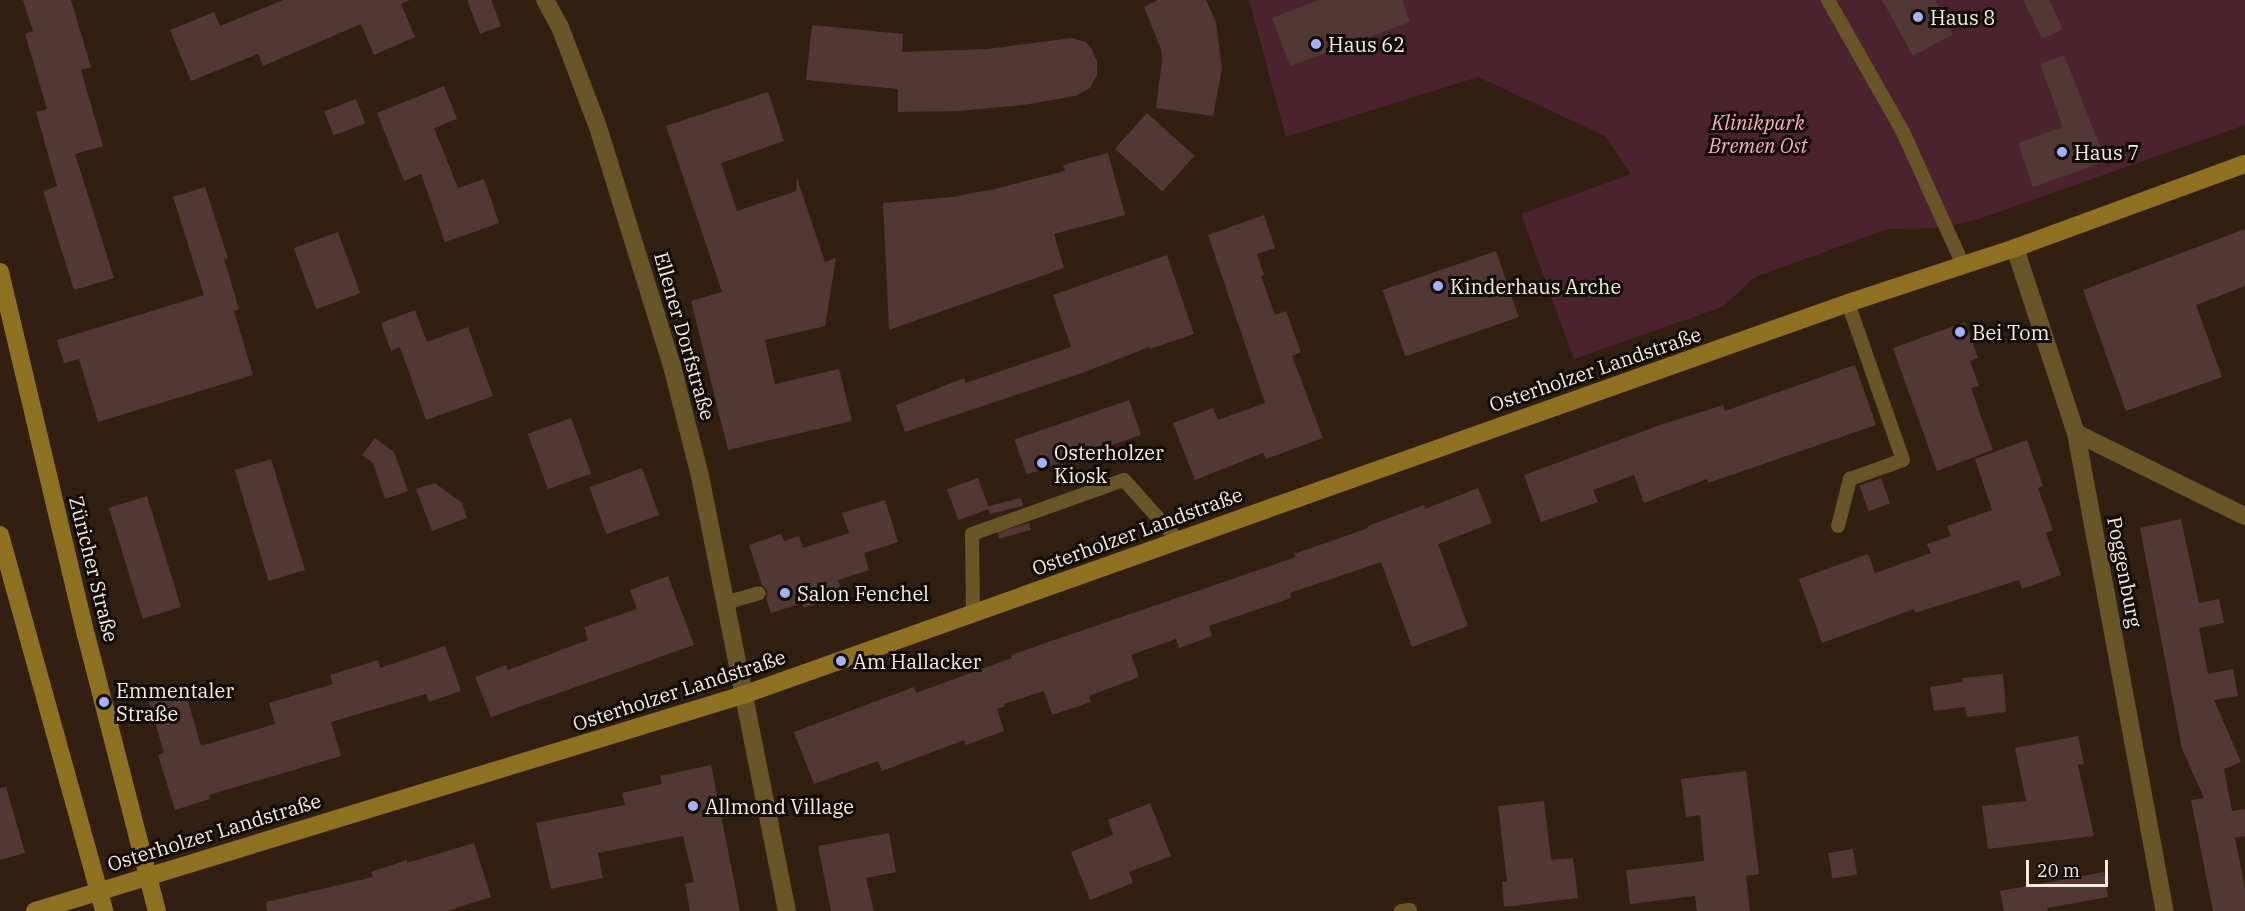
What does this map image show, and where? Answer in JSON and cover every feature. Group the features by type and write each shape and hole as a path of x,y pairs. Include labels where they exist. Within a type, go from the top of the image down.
{"main road":[{"name":"Osterholzer Landstraße","path":"35,911 743,695 1848,303 2015,248 2245,164"},
{"name":"Züricher Straße","path":"0,272 83,624 157,911"},
{"path":"0,539 105,911"}],"street":[{"name":"Ellener Dorfstraße","path":"545,0 560,27 598,127 672,366 700,476 743,695"},
{"name":"Poggenburg","path":"2015,248 2076,433 2165,911"},
{"path":"2076,433 2245,516"},
{"path":"743,695 788,911"}],"lane":[{"path":"1833,2 1899,123 1963,265"},
{"path":"1838,526 1850,479 1903,460 1848,303"},
{"path":"973,613 972,534 1124,480 1178,540"},
{"path":"725,603 759,593"}],"green space":[{"name":"Klinikpark Bremen Ost","path":"1249,0 2245,0 2245,125 1976,220 1939,228 1888,229 1755,277 1722,307 1574,359 1521,214 1631,174 1605,136 1478,77 1286,137"}],"building":[{"path":"23,0 71,0 91,67 81,70 103,146 75,154 114,278 74,290 43,191 57,186 36,112 47,109 25,34 33,31"},
{"path":"283,0 410,0 401,4 415,37 374,55 361,24 263,66 258,54 191,81 170,30 214,12 220,26"},
{"path":"467,0 491,0 501,26 480,34"},
{"path":"1158,0 1206,0 1216,22 1222,69 1213,116 1156,108 1162,61 1161,49 1144,7"},
{"name":"Haus 62","path":"1319,0 1402,0 1410,22 1290,66 1272,18"},
{"name":"Haus 8","path":"1882,0 1935,0 1953,34 1913,56"},
{"path":"2023,0 2049,0 2063,29 2042,39"},
{"path":"812,25 903,34 902,52 987,49 1072,38 1086,42 1091,48 1097,61 1097,75 1090,88 1075,96 1023,105 959,111 898,112 898,89 806,80"},
{"name":"Haus 7","path":"2064,55 2106,161 2033,187 2018,143 2063,127 2040,64"},
{"path":"444,86 457,119 434,128 458,188 484,179 499,223 445,242 421,174 404,181 377,113"},
{"path":"768,92 784,141 721,163 737,211 796,191 797,178 825,262 836,258 825,326 765,340 775,384 839,369 852,421 728,450 691,301 722,292 666,126"},
{"path":"356,99 365,123 334,135 324,111"},
{"path":"1147,113 1195,156 1162,191 1115,149"},
{"path":"1108,153 1125,215 1054,234 1064,268 889,330 883,203 952,197 995,189 1065,171 1063,165"},
{"path":"205,187 228,258 224,259 239,309 234,311 253,375 98,422 79,359 64,363 57,340 204,295 173,197"},
{"path":"1264,215 1275,248 1257,254 1264,275 1261,276 1275,315 1286,311 1301,352 1292,356 1323,438 1266,459 1263,453 1195,480 1173,423 1213,408 1218,420 1265,403 1208,235"},
{"path":"2245,229 2245,286 2196,305 2222,377 2126,411 2083,290"},
{"path":"338,232 360,293 316,309 294,248"},
{"path":"1496,251 1519,317 1405,356 1383,290"},
{"path":"1167,255 1194,334 1150,349 1149,347 1085,372 905,432 896,405 964,378 966,383 1071,347 1053,295"},
{"path":"415,310 427,342 468,327 493,396 426,420 400,347 391,351 381,323"},
{"path":"1965,322 1978,358 1970,361 1979,386 1971,388 1993,450 1937,471 1893,348"},
{"path":"1855,365 1876,425 1708,483 1707,479 1644,503 1634,475 1593,490 1598,502 1541,522 1524,475 1660,425 1723,405 1725,411"},
{"path":"1129,400 1141,435 1027,474 1015,439"},
{"path":"571,418 591,473 548,489 528,434"},
{"path":"375,438 394,452 408,491 385,499 373,463 362,455"},
{"path":"2027,440 2043,486 2038,488 2053,530 2046,533 2061,575 2022,589 2019,580 1915,613 1914,609 1822,643 1799,579 1868,554 1875,573 1931,553 1927,544 1951,536 1947,526 1992,510 1975,459"},
{"path":"271,459 305,570 269,581 235,470"},
{"path":"642,468 659,515 606,534 589,487"},
{"path":"978,478 989,509 958,520 947,489"},
{"path":"1881,478 1890,503 1869,511 1859,486"},
{"path":"435,483 462,503 467,518 432,531 416,489"},
{"path":"1478,488 1492,523 1438,544 1468,626 1412,647 1381,562 1290,593 1291,598 1209,626 1212,636 1179,648 1176,639 1131,655 1139,677 1089,696 1091,702 1052,715 1044,691 1004,704 1005,706 997,709 1004,731 966,745 964,740 882,771 878,761 814,784 794,732 914,687 916,693 1012,658 1011,655 1296,557 1294,554 1424,505 1425,509"},
{"path":"147,496 181,607 143,619 109,508"},
{"path":"1021,498 1023,506 990,514 988,506"},
{"path":"885,500 898,542 864,553 869,570 838,580 843,595 804,608 802,603 771,613 766,598 767,590 762,585 749,545 781,534 784,541 799,536 803,548 849,533 842,513"},
{"path":"2181,519 2199,603 2219,599 2224,623 2199,628 2208,674 2233,669 2238,696 2214,700 2241,762 2224,769 2232,811 2245,809 2245,836 2235,838 2245,888 2245,911 2213,911 2191,800 2204,798 2182,749 2140,528"},
{"path":"1029,523 1031,530 999,539 997,532"},
{"path":"668,576 694,645 491,717 475,677 506,665 508,670 588,640 584,627 637,609 630,590"},
{"path":"445,646 461,691 429,702 426,694 331,722 341,756 209,795 210,799 175,810 158,755 164,753 147,695 183,684 201,746 275,724 269,703 333,684 330,675 378,660 380,668"},
{"path":"2003,674 2006,712 1967,717 1965,707 1934,711 1930,687 1963,682 1962,678"},
{"path":"2078,736 2084,764 2078,765 2094,836 1988,849 1982,806 2026,801 2015,748"},
{"path":"711,765 740,911 690,911 685,884 694,882 683,836 598,853 603,878 551,889 536,823 625,805 622,793 662,784 660,776"},
{"path":"1746,771 1759,874 1746,876 1750,911 1697,911 1695,896 1630,904 1626,870 1704,861 1700,815 1686,817 1681,779"},
{"path":"6,787 25,853 0,860 0,788"},
{"path":"1544,801 1551,860 1573,858 1578,898 1504,907 1502,882 1507,881 1498,806"},
{"path":"1150,803 1171,856 1129,872 1133,883 1090,900 1071,852 1113,835 1108,820"},
{"path":"889,833 896,872 866,878 874,911 831,911 818,846"},
{"path":"474,843 491,897 447,911 267,911 266,902 373,877 371,872"},
{"path":"1853,849 1857,875 1832,879 1828,853"},
{"path":"2104,872 2108,897 2047,908 2048,911 2004,911 2000,891"}],"place":[{"name":"Haus 8","path":"1918,17"},
{"name":"Haus 62","path":"1316,44"},
{"name":"Haus 7","path":"2062,152"},
{"name":"Kinderhaus Arche","path":"1438,286"},
{"name":"Bei Tom","path":"1960,332"},
{"name":"Osterholzer Kiosk","path":"1042,463"},
{"name":"Salon Fenchel","path":"785,593"},
{"name":"Am Hallacker","path":"841,661"},
{"name":"Emmentaler Straße","path":"104,702"},
{"name":"Allmond Village","path":"693,806"}]}
